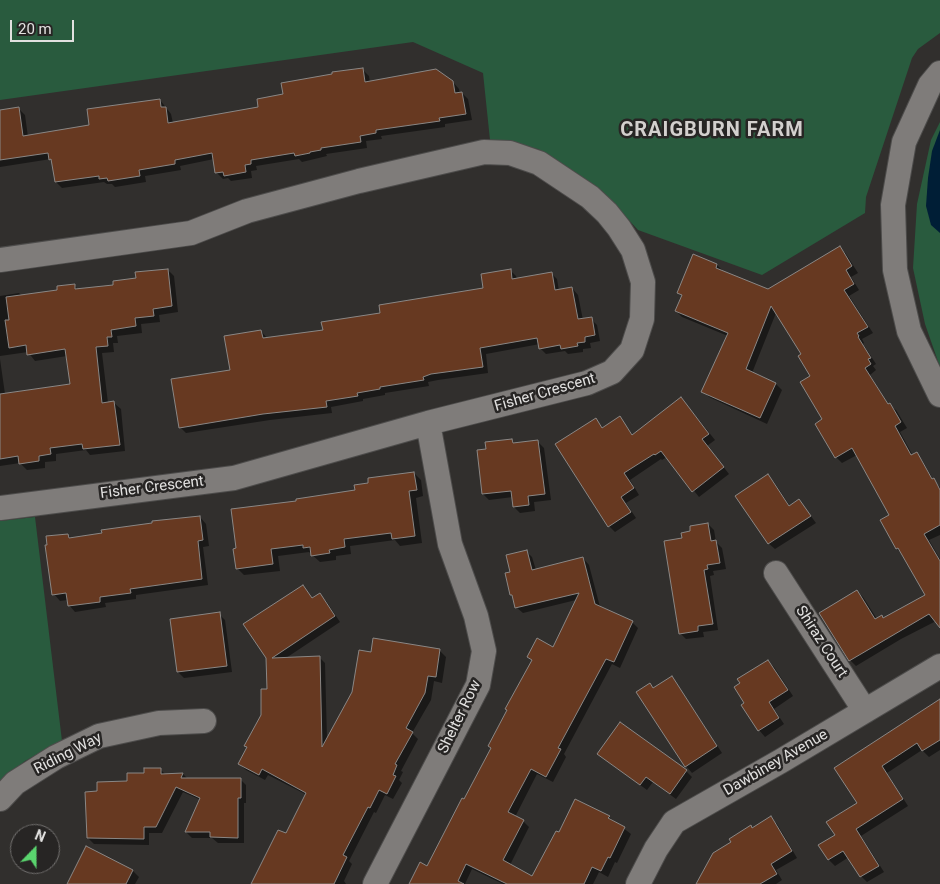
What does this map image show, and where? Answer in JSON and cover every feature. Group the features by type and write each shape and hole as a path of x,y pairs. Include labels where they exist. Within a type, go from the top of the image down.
{"street":[{"path":"940,73 930,85 904,142 894,205 894,270 909,331 940,395"},
{"name":"Fisher Crescent","path":"0,260 191,233 247,210 359,181 484,152 510,153 539,163 590,197 607,212 633,250 643,282 642,319 632,350 612,372 587,383 428,423 234,478 0,508"},
{"name":"Shelter Row","path":"374,884 478,685 484,651 476,616 450,544 428,423"},
{"name":"Shiraz Court","path":"776,573 865,711"},
{"name":"Dawbiney Avenue","path":"638,884 656,849 674,822 940,666"},
{"name":"Riding Way","path":"0,799 16,782 56,757 99,736 159,723 204,721"}],"green space":[{"path":"0,0 940,0 940,33 918,49 912,58 866,197 865,213 762,275 638,230 603,192 538,149 490,140 483,73 413,42 0,100"},
{"path":"940,122 940,367 925,324 913,268 917,204 931,140"},
{"path":"35,517 62,741 25,761 0,782 0,521"}],"water":[{"path":"940,130 940,233 931,225 926,206 932,151"}],"building":[{"path":"363,68 365,82 436,69 453,81 455,93 462,92 466,114 439,118 440,121 376,130 376,133 360,136 361,142 321,148 321,150 310,153 295,156 294,153 251,160 251,164 245,165 246,172 224,176 223,172 215,173 212,153 175,160 175,164 139,170 140,176 108,181 107,178 99,179 99,176 55,182 51,159 49,160 48,153 0,160 0,110 19,107 23,136 89,125 87,109 160,99 161,107 166,107 168,123 258,107 257,99 283,94 281,83 332,74 332,72"},
{"path":"840,246 852,266 846,270 854,284 844,290 868,327 857,333 871,358 868,359 871,364 865,368 901,422 895,426 911,455 917,452 940,490 940,525 924,534 940,561 940,628 929,614 849,661 819,613 857,590 875,619 882,615 883,618 925,595 880,520 889,515 852,448 835,458 815,424 822,419 800,382 810,376 798,356 801,354 771,306 746,369 776,383 760,418 701,392 728,333 675,311 682,295 677,293 693,254 717,264 716,268 768,289"},
{"path":"168,269 172,306 153,309 154,316 135,318 136,326 111,330 112,337 107,337 108,346 96,347 102,403 114,401 120,445 83,449 82,444 50,448 51,454 39,456 39,461 19,464 18,456 0,459 0,394 70,384 65,349 27,355 26,345 9,348 5,320 9,320 6,297 57,290 57,286 75,284 75,289 113,285 113,281 136,278 135,272"},
{"path":"511,269 512,279 552,272 555,290 572,287 578,319 592,317 595,335 585,337 585,342 577,343 578,346 561,349 560,345 539,349 537,338 480,348 483,367 431,374 423,377 424,380 380,387 380,389 357,393 358,396 326,401 327,407 263,414 179,428 171,379 230,370 224,336 261,330 263,338 323,330 321,322 380,313 379,305 483,288 481,274"},
{"path":"681,397 709,434 702,439 724,467 692,492 661,451 654,454 624,473 634,488 621,497 631,512 608,527 555,444 596,418 602,428 620,416 632,435"},
{"path":"512,439 513,443 538,440 545,494 528,496 529,505 513,507 511,491 482,494 477,450 486,449 485,442"},
{"path":"414,472 417,490 409,491 415,536 392,539 391,533 344,539 345,547 329,550 330,553 311,556 310,547 303,548 303,545 271,549 273,564 236,569 233,549 236,548 231,509 296,501 296,499 355,490 354,485 368,483 368,478"},
{"path":"768,474 789,506 799,499 811,516 768,544 735,496"},
{"path":"200,516 203,540 198,541 202,579 130,589 131,593 100,597 100,602 68,606 66,593 52,595 45,545 47,545 46,536 68,534 69,538 102,533 101,530 152,523 152,521"},
{"path":"708,523 711,541 716,540 720,563 707,565 708,569 704,570 713,624 698,626 698,631 679,634 664,541 682,538 681,533 690,531 690,526"},
{"path":"527,550 532,570 583,557 595,604 633,621 614,662 606,659 558,748 561,749 546,777 531,769 508,812 524,820 503,860 532,876 556,831 559,832 575,799 610,816 608,818 625,827 610,858 608,857 601,871 592,867 584,884 507,884 466,864 458,881 464,884 409,884 420,862 427,866 462,798 464,799 491,748 488,746 507,710 505,709 532,660 527,657 537,638 553,647 579,593 515,608 505,573 510,572 506,555"},
{"path":"303,585 312,598 320,593 335,616 272,658 320,656 322,747 352,692 359,650 371,652 373,638 440,649 436,677 428,676 425,693 406,728 413,732 395,764 397,765 393,775 396,776 387,794 379,790 370,808 368,807 343,855 347,857 334,884 251,884 278,830 286,833 306,793 262,769 259,775 238,764 247,747 244,746 261,715 261,689 267,689 266,658 243,624"},
{"path":"220,612 227,666 177,672 170,619"},
{"path":"768,660 788,690 769,702 779,718 758,731 741,705 744,703 734,687 740,683 737,679"},
{"path":"672,676 717,746 685,767 636,692 650,683 653,688"},
{"path":"940,699 940,740 922,751 917,743 882,766 903,799 856,829 879,866 860,877 843,851 828,860 818,845 835,835 826,822 857,803 834,768"},
{"path":"620,722 687,770 670,794 646,777 640,785 597,754"},
{"path":"144,768 161,768 161,774 183,773 181,778 241,778 241,798 238,798 238,838 210,837 210,832 185,832 200,798 176,787 156,827 144,827 144,839 87,838 85,792 97,791 97,782 127,781 127,773 144,773"},
{"path":"771,816 792,851 771,864 777,874 760,884 696,884 713,853 731,842 729,839 751,825 752,828"},
{"path":"86,846 133,870 126,884 67,884"}],"district":[{"name":"CRAIGBURN FARM","path":"712,131"}]}
